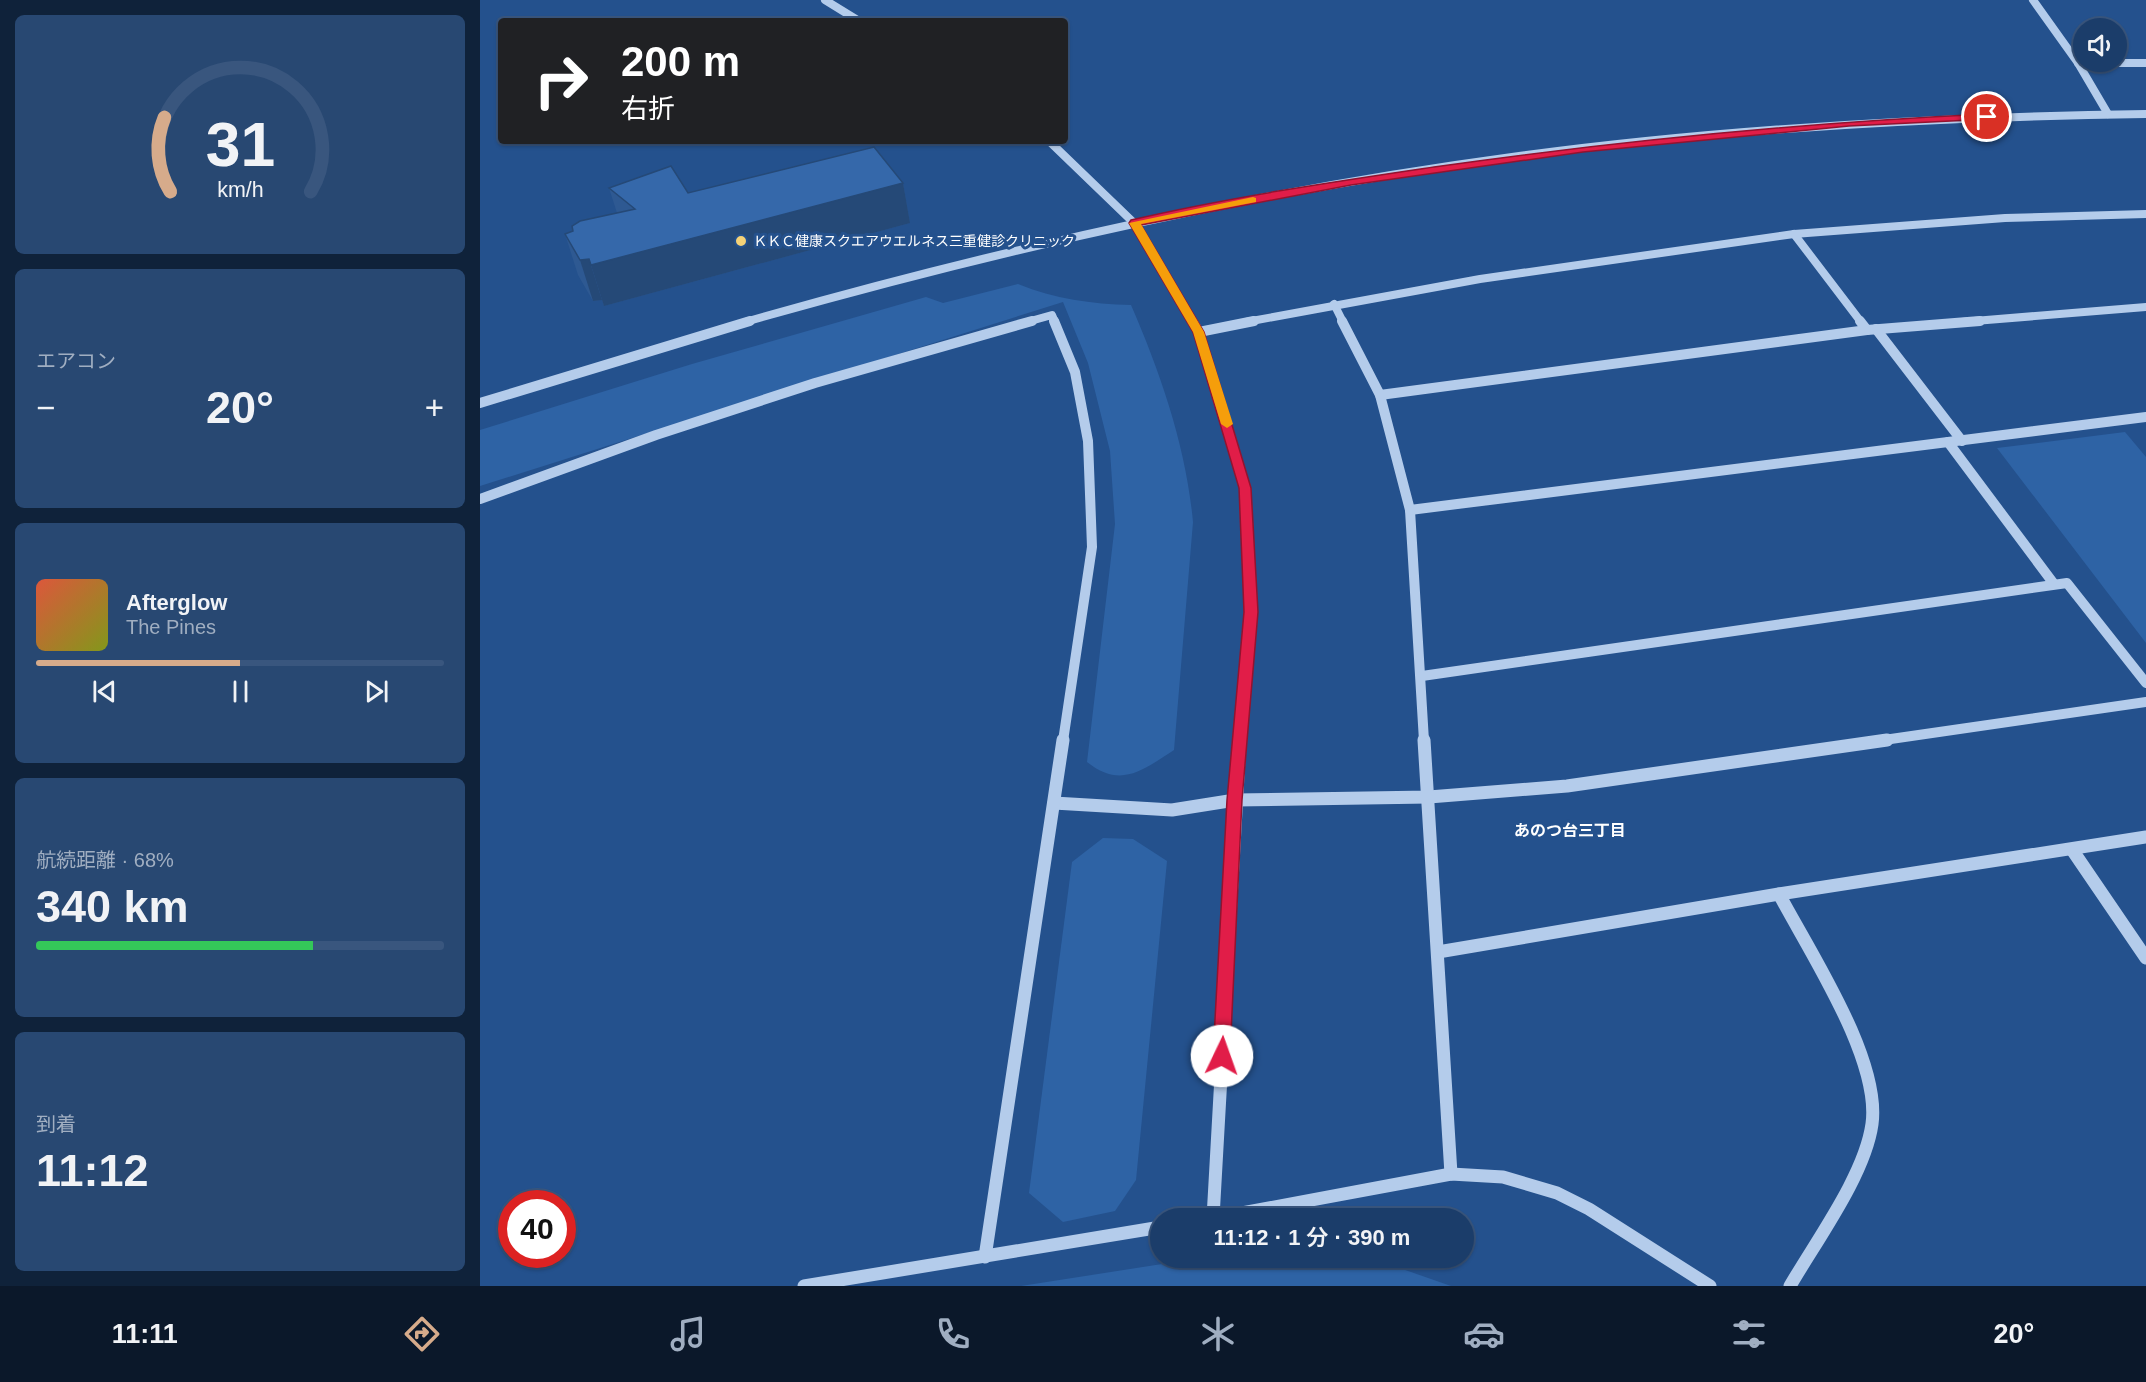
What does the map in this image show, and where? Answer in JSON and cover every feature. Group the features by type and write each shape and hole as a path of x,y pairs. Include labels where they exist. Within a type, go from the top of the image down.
{"street":[{"path":"825,0 855,18"},
{"path":"2033,0 2073,56"},
{"path":"2127,63 2146,63"},
{"path":"2083,72 2108,114"},
{"path":"480,404 906,277 1134,223 1351,182 1625,144 1849,123 2146,114"},
{"path":"1052,144 1134,223 1199,332 1245,488 1251,612 1235,800 1215,1208"},
{"path":"1199,332 1334,304 1577,264 1794,234 2005,218 2146,214"},
{"path":"1794,234 1962,441"},
{"path":"1334,304 1380,395 1410,510 1451,1174"},
{"path":"1380,395 1872,329 2146,307"},
{"path":"480,499 656,435 815,383 1053,315 1075,372 1088,441 1092,547 985,1257"},
{"path":"1410,510 2146,417"},
{"path":"1948,442 2054,584"},
{"path":"1422,676 2067,583 2146,683"},
{"path":"1054,803 1172,810 1235,800 1429,797 1567,786 2145,704"},
{"path":"1438,952 1779,894 2146,837"},
{"path":"2073,850 2146,958"},
{"path":"1779,894 1852,1034 1865,1066 1871,1094 1872,1122 1861,1158 1852,1177 1790,1286"},
{"path":"1268,1208 1451,1174 1503,1177 1557,1194 1589,1209 1710,1286"},
{"path":"804,1286 1150,1229"}],"shaded area":[{"path":"1018,284 1073,300 1131,305 1162,384 1185,466 1193,522 1174,750 1132,774 1111,774 1087,762 1115,524 1110,451 1088,363 1063,302 480,486 480,430 692,364 926,297 943,303"},
{"path":"2125,432 2146,457 2146,643 1997,448"},
{"path":"1103,838 1133,839 1167,861 1136,1180 1115,1211 1063,1222 1029,1193 1072,862"},
{"path":"1150,1266 1150,1268 1399,1268 1451,1286 1021,1286"}],"building":[{"path":"874,147 903,183 591,265 589,259 580,260 565,234 573,231 572,226 580,221 635,209 609,188 671,166 688,193"}],"slow traffic":[{"path":"1227,424 1199,332 1134,223 1253,200"}],"place":[{"name":"ＫＫＣ健康スクエアウエルネス三重健診クリニック","path":"741,241"}],"district":[{"name":"あのつ台三丁目","path":"1570,830"}],"route":[{"path":"1222,1056 1235,800 1251,612 1245,488 1199,332 1134,223 1351,182 1583,149 1849,123 1987,117"}]}
